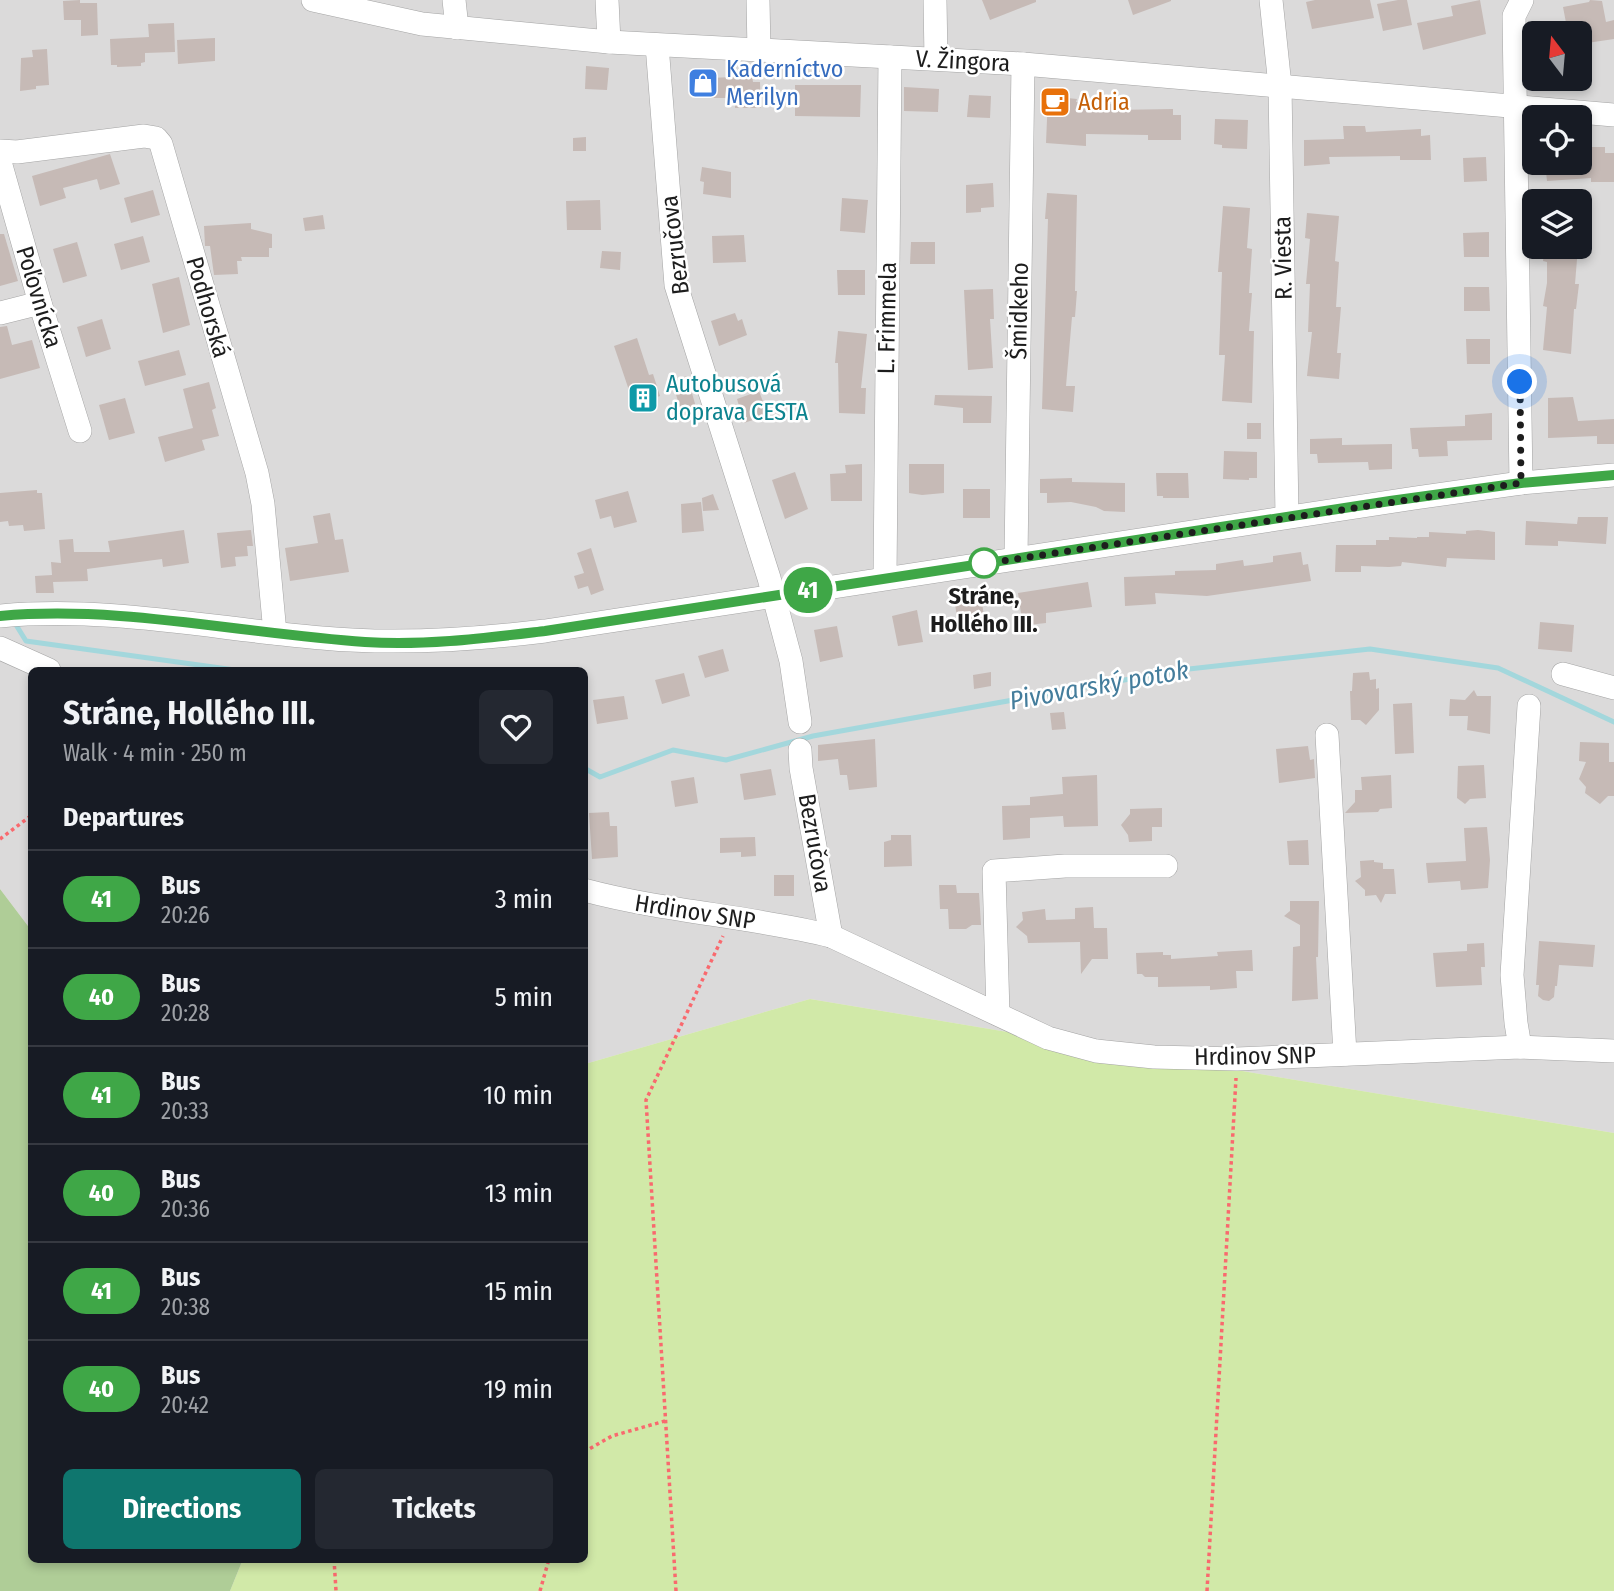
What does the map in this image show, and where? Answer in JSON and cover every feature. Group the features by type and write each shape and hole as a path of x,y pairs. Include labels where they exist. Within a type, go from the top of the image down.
{"street":[{"name":"V. Žingora","path":"313,0 422,24 609,42 1023,64 1614,115"},
{"path":"454,0 457,28"},
{"path":"607,0 609,42"},
{"path":"758,0 759,51"},
{"path":"935,0 936,59"},
{"name":"R. Viesta","path":"1271,0 1280,86 1287,516"},
{"path":"1521,483 1514,16 1522,0"},
{"name":"Bezručova","path":"657,45 676,285 773,596 791,661 800,722"},
{"name":"L. Frimmela","path":"885,579 890,57"},
{"name":"Šmidkeho","path":"1016,558 1023,64"},
{"name":"Podhorská","path":"0,151 17,152 144,136 156,138 161,144 257,472 263,504 275,633"},
{"name":"Poľovnícka","path":"0,162 80,431"},
{"path":"0,313 40,303"},
{"path":"10,615 86,613 166,619 369,642 484,638 545,631 1287,516 1521,483 1614,475"},
{"path":"0,648 42,667"},
{"path":"1563,674 1614,688"},
{"path":"1520,1047 1512,975 1530,706"},
{"path":"1327,735 1345,1054"},
{"name":"Bezručova","path":"800,750 831,936"},
{"path":"998,1014 994,871 1065,866 1166,866"},
{"name":"Hrdinov SNP","path":"588,891 620,900 794,927 831,936 1048,1038 1096,1051 1154,1057 1237,1059 1520,1047 1614,1051"}],"path":[{"path":"0,839 28,818"},
{"path":"676,1591 646,1100 732,918"},
{"path":"1207,1591 1237,1059"},
{"path":"588,1450 612,1436 665,1421"},
{"path":"334,1563 336,1591"},
{"path":"540,1591 548,1563"}],"shaded area":[{"path":"0,0 1614,0 1614,1133 810,999 588,1063 588,667 28,667 28,926 0,889"}],"green space":[{"path":"0,889 28,926 28,1563 241,1563 230,1591 0,1591"},
{"path":"810,999 1614,1133 1614,1591 230,1591 241,1563 588,1563 588,1063"}],"building":[{"path":"80,0 80,3 97,3 98,35 81,36 81,20 64,20 63,1"},
{"path":"982,0 1036,0 1036,2 990,20"},
{"path":"1128,0 1171,0 1171,1 1133,15"},
{"path":"1370,0 1374,18 1312,29 1306,2"},
{"path":"1407,0 1412,25 1383,31 1377,4"},
{"path":"1480,0 1486,34 1423,50 1417,23 1453,16 1451,6"},
{"path":"1602,1 1606,22 1614,20 1614,39 1592,42 1592,21 1566,21 1563,7"},
{"path":"174,23 175,52 145,53 145,62 141,63 141,66 111,65 110,39 149,37 148,24"},
{"path":"215,38 215,61 178,64 177,40"},
{"path":"47,49 49,85 20,91 21,58 33,57 32,50"},
{"path":"586,66 609,68 607,90 585,89"},
{"path":"710,73 711,78 752,76 753,82 760,82 761,108 735,108 735,98 689,95 688,75"},
{"path":"795,85 861,85 860,117 795,116"},
{"path":"904,87 939,89 938,112 904,111"},
{"path":"969,95 991,96 990,118 967,117"},
{"path":"1048,96 1077,99 1076,102 1113,104 1113,110 1173,109 1173,115 1181,115 1181,140 1148,140 1148,135 1086,134 1086,146 1046,143"},
{"path":"1215,119 1248,120 1247,149 1222,148 1222,145 1214,144"},
{"path":"1343,126 1365,126 1366,132 1421,129 1421,136 1430,135 1431,160 1400,160 1400,156 1329,157 1330,164 1304,166 1304,140 1344,139"},
{"path":"586,137 586,151 573,151 573,138"},
{"path":"1592,147 1605,147 1605,153 1614,153 1614,182 1591,182 1591,178 1547,181 1546,175 1592,175"},
{"path":"110,154 120,184 100,190 97,179 63,188 66,198 40,206 32,176"},
{"path":"1486,157 1487,181 1464,182 1463,158"},
{"path":"702,167 731,172 731,198 703,194 704,182 700,181"},
{"path":"993,183 994,207 981,208 981,212 966,213 966,185"},
{"path":"153,190 160,215 131,223 124,198"},
{"path":"1047,193 1077,195 1077,291 1066,386 1075,386 1073,412 1042,409"},
{"path":"842,198 868,200 865,233 840,231"},
{"path":"600,200 601,230 567,230 566,201"},
{"path":"1223,206 1250,208 1247,248 1252,249 1249,331 1254,331 1252,403 1222,401 1225,355 1219,355 1222,272 1218,272"},
{"path":"1307,213 1339,216 1335,261 1339,262 1336,307 1341,307 1337,353 1341,353 1339,379 1307,376 1312,332 1308,332 1310,284 1306,284 1310,239 1305,238"},
{"path":"323,215 325,229 305,231 303,218"},
{"path":"251,223 251,229 272,234 269,257 241,257 242,261 237,261 238,274 214,275 210,246 205,246 204,226"},
{"path":"1489,232 1489,257 1464,257 1463,233"},
{"path":"0,234 4,234 18,281 0,286"},
{"path":"744,235 746,262 713,263 712,236"},
{"path":"143,236 150,262 121,270 114,244"},
{"path":"77,242 87,276 63,283 53,249"},
{"path":"911,242 935,242 935,264 910,264"},
{"path":"602,251 621,252 620,270 600,268"},
{"path":"1577,259 1575,284 1579,284 1574,309 1571,354 1543,350 1547,262 1543,261"},
{"path":"837,270 865,270 865,295 838,295"},
{"path":"179,277 190,325 163,333 152,284"},
{"path":"1464,287 1489,287 1490,311 1464,311"},
{"path":"993,289 994,319 990,319 993,368 968,370 964,290"},
{"path":"735,313 738,321 742,319 747,335 719,346 711,321"},
{"path":"102,319 111,349 86,357 77,327"},
{"path":"7,326 12,345 32,340 40,368 0,379 0,327"},
{"path":"838,331 867,334 861,388 866,388 865,414 839,413 838,363 835,363"},
{"path":"637,338 649,375 653,374 660,396 634,405 614,346"},
{"path":"1466,339 1490,339 1490,364 1467,364"},
{"path":"179,350 186,375 145,386 138,361"},
{"path":"687,376 698,414 683,418 672,381"},
{"path":"209,382 216,408 212,410 219,436 202,440 205,450 165,462 158,437 193,428 183,389"},
{"path":"759,391 768,415 744,423 737,399"},
{"path":"935,395 992,396 991,423 963,423 963,408 934,405"},
{"path":"1573,397 1578,421 1614,419 1614,444 1597,444 1597,436 1548,438 1548,398"},
{"path":"125,398 135,433 109,440 99,405"},
{"path":"1492,413 1492,440 1447,441 1448,456 1419,457 1418,449 1412,449 1410,428 1465,426 1465,415"},
{"path":"1247,423 1261,423 1261,439 1247,439"},
{"path":"1342,438 1342,445 1392,444 1392,469 1369,470 1368,462 1318,463 1317,454 1310,454 1310,439"},
{"path":"1224,451 1257,452 1257,478 1223,479"},
{"path":"862,464 862,501 831,501 830,474 846,473 845,465"},
{"path":"909,464 944,464 944,493 909,493"},
{"path":"795,472 808,509 785,519 772,480"},
{"path":"1156,473 1188,473 1189,498 1157,496"},
{"path":"1072,478 1072,482 1125,483 1125,512 1104,511 1071,502 1047,503 1047,493 1040,493 1040,479"},
{"path":"963,489 990,489 990,518 963,518"},
{"path":"37,490 37,493 42,493 45,529 24,531 23,525 9,526 8,521 0,522 0,493"},
{"path":"628,491 637,522 614,528 611,516 600,519 595,500"},
{"path":"713,494 719,510 703,511 702,498"},
{"path":"701,502 704,531 682,533 681,504"},
{"path":"330,513 335,540 343,539 349,572 290,581 285,548 318,543 313,516"},
{"path":"1578,517 1608,517 1606,544 1558,541 1558,546 1525,545 1526,521 1577,524"},
{"path":"184,530 189,563 163,567 162,559 87,569 88,581 53,582 54,593 36,593 35,576 52,575 51,562 61,563 59,540 73,539 74,552 110,552 108,541"},
{"path":"251,530 253,546 247,546 248,556 235,557 236,566 221,568 217,533"},
{"path":"1466,531 1495,532 1495,560 1447,558 1446,567 1402,562 1401,566 1361,566 1361,572 1335,572 1336,545 1376,545 1376,540 1389,540 1389,537 1417,538 1429,537 1429,532 1466,534"},
{"path":"591,548 604,590 591,595 588,586 578,589 574,576 584,573 577,553"},
{"path":"1301,552 1303,565 1308,564 1311,581 1207,596 1155,593 1156,604 1125,606 1124,577 1175,575 1175,571 1216,570 1216,564 1243,560 1244,566 1260,564 1273,562 1273,556"},
{"path":"1088,582 1092,607 1046,613 1046,623 1028,625 1027,620 1022,620 1018,593"},
{"path":"982,602 985,625 959,630 955,604"},
{"path":"917,610 923,642 898,646 892,616"},
{"path":"1540,622 1574,625 1572,652 1538,649"},
{"path":"837,626 843,657 820,662 814,630"},
{"path":"723,649 729,671 705,678 698,656"},
{"path":"991,672 991,686 974,689 973,675"},
{"path":"1369,672 1370,680 1376,679 1376,689 1379,688 1379,710 1366,725 1360,720 1351,720 1350,691 1353,673"},
{"path":"684,673 690,696 662,704 655,680"},
{"path":"1474,690 1477,696 1491,696 1490,734 1467,730 1468,716 1449,716 1450,699 1465,700"},
{"path":"624,696 628,719 597,724 593,700"},
{"path":"1412,703 1414,753 1395,754 1393,704"},
{"path":"1064,712 1066,729 1052,730 1050,713"},
{"path":"875,739 877,787 849,790 847,775 840,775 838,759 818,761 818,745"},
{"path":"1580,742 1609,743 1609,762 1614,762 1614,796 1608,796 1600,804 1585,793 1586,787 1579,779 1586,762 1579,761"},
{"path":"1308,746 1310,760 1314,759 1315,778 1279,783 1276,749"},
{"path":"1484,765 1486,798 1470,799 1465,804 1457,798 1458,766"},
{"path":"771,769 776,795 744,800 740,774"},
{"path":"1097,775 1098,826 1064,827 1063,816 1030,818 1030,838 1003,840 1002,806 1030,805 1030,797 1063,794 1062,777"},
{"path":"1391,775 1392,808 1380,809 1378,812 1345,813 1355,802 1355,790 1362,790 1361,777"},
{"path":"694,777 698,803 675,807 671,781"},
{"path":"1162,808 1162,827 1152,827 1152,841 1129,842 1121,825 1130,814 1130,809"},
{"path":"609,812 610,826 617,826 618,857 592,859 589,813"},
{"path":"1487,827 1490,860 1488,888 1461,890 1460,881 1428,883 1426,863 1466,861 1464,828"},
{"path":"891,835 911,835 912,866 884,867 884,842 891,840"},
{"path":"755,837 756,856 741,857 741,852 720,853 720,838"},
{"path":"1308,840 1309,865 1289,865 1287,841"},
{"path":"1374,860 1383,863 1383,869 1394,869 1396,894 1385,894 1381,903 1376,895 1365,896 1365,890 1355,881 1361,877 1360,861"},
{"path":"774,875 794,875 794,896 774,896"},
{"path":"939,885 956,885 957,893 979,893 981,925 972,925 966,929 949,929 948,909 940,909"},
{"path":"1290,901 1319,901 1316,957 1318,999 1292,1001 1293,947 1300,946 1300,925 1284,916 1290,911"},
{"path":"1093,907 1094,928 1107,928 1108,959 1092,959 1081,974 1080,942 1028,943 1027,936 1016,927 1023,920 1022,912 1045,909 1046,920 1075,919 1075,908"},
{"path":"1539,941 1595,945 1593,967 1559,965 1554,997 1549,1001 1538,996 1539,985 1536,985"},
{"path":"1484,943 1485,967 1481,967 1482,985 1436,987 1433,953 1467,951 1467,944"},
{"path":"1252,950 1253,971 1236,971 1237,988 1210,990 1210,986 1158,987 1158,977 1137,974 1136,953 1163,952 1163,955 1171,955 1171,959 1218,956 1217,952"}],"waterway":[{"name":"Pivovarský potok","path":"13,620 26,641 213,667"},
{"name":"Pivovarský potok","path":"588,770 600,777 673,750 726,760 813,736 1180,670 1370,649 1498,668 1614,722"}],"bus line":[{"name":"41","path":"0,616 86,613 166,619 369,642 484,638 545,631 1390,501 1521,483 1614,475"}],"place":[{"name":"Kaderníctvo Merilyn","path":"703,83"},
{"name":"Adria","path":"1055,102"},
{"name":"Autobusová doprava CESTA","path":"643,398"},
{"name":"Stráne, Hollého III.","path":"984,563"}],"route":[{"path":"984,563 976,565 1313,512 1521,483 1520,382"}]}
